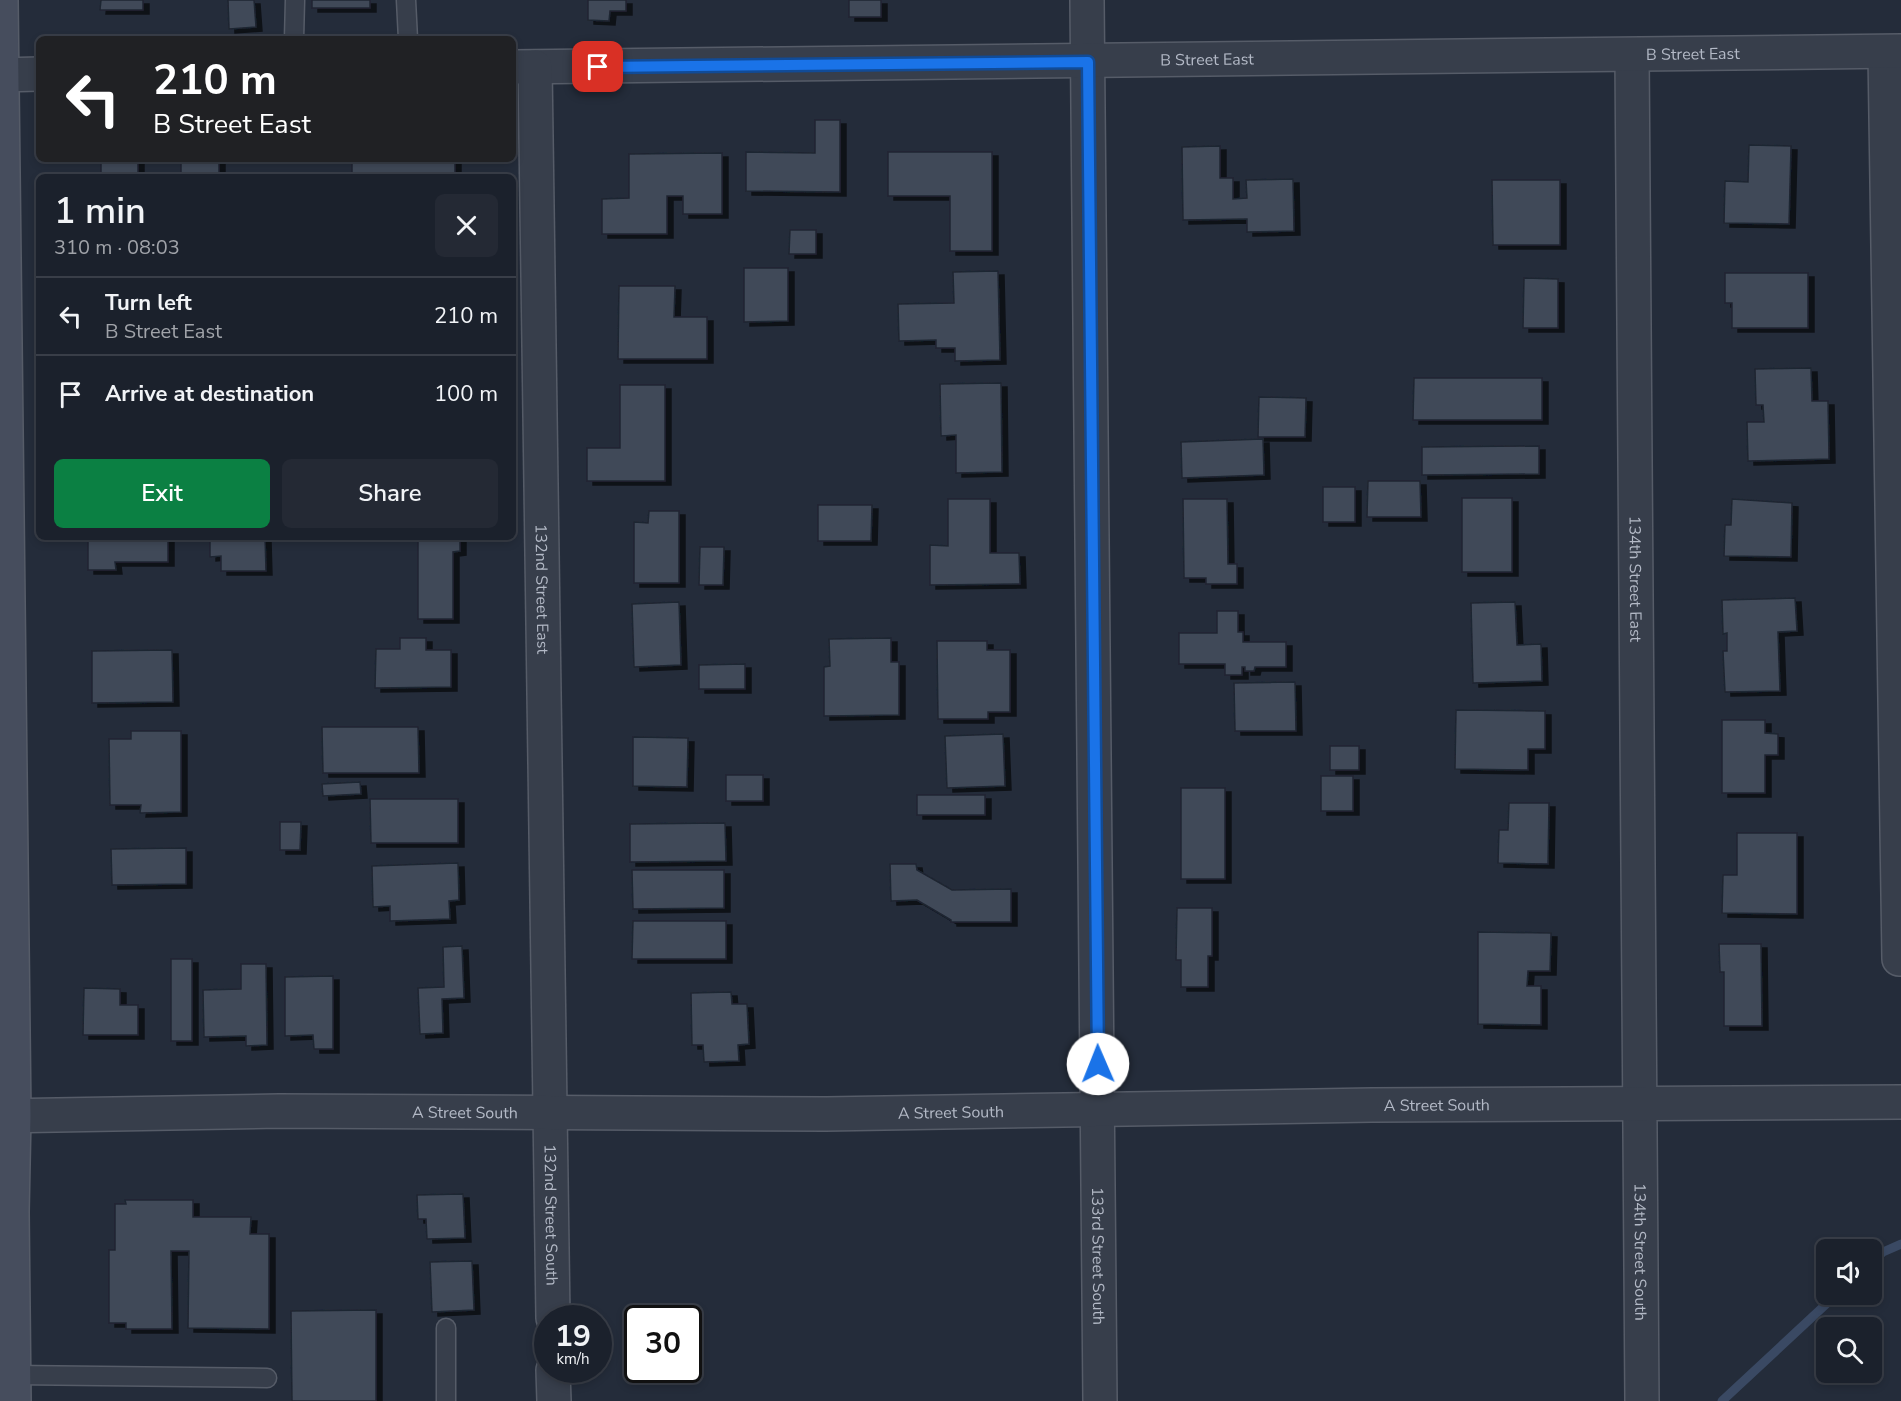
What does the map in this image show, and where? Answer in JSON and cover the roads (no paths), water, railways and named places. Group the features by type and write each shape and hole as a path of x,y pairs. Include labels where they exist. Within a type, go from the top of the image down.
{"main road":[{"path":"1,0 7,1116 12,1212 13,1388"}],"street":[{"name":"133rd Street South","path":"1087,0 1100,1401"},
{"path":"1893,52 1899,958"},
{"name":"B Street East","path":"524,67 1893,52"},
{"name":"134th Street East","path":"1632,55 1639,1102"},
{"name":"132nd Street East","path":"524,67 550,1111"},
{"path":"1,75 36,74"},
{"name":"A Street South","path":"7,1116 279,1111 826,1114 1009,1109 1098,1111 1639,1102 1901,1102"},
{"name":"134th Street South","path":"1639,1102 1642,1401"},
{"name":"132nd Street South","path":"550,1111 553,1305"},
{"path":"553,1383 554,1401"}],"lane":[{"path":"294,36 295,0"},
{"path":"406,0 408,36"},
{"path":"446,1328 446,1401"},
{"path":"13,1388 267,1378"}],"waterway":[{"path":"1882,1253 1901,1244"},
{"path":"1722,1401 1825,1305"}]}
